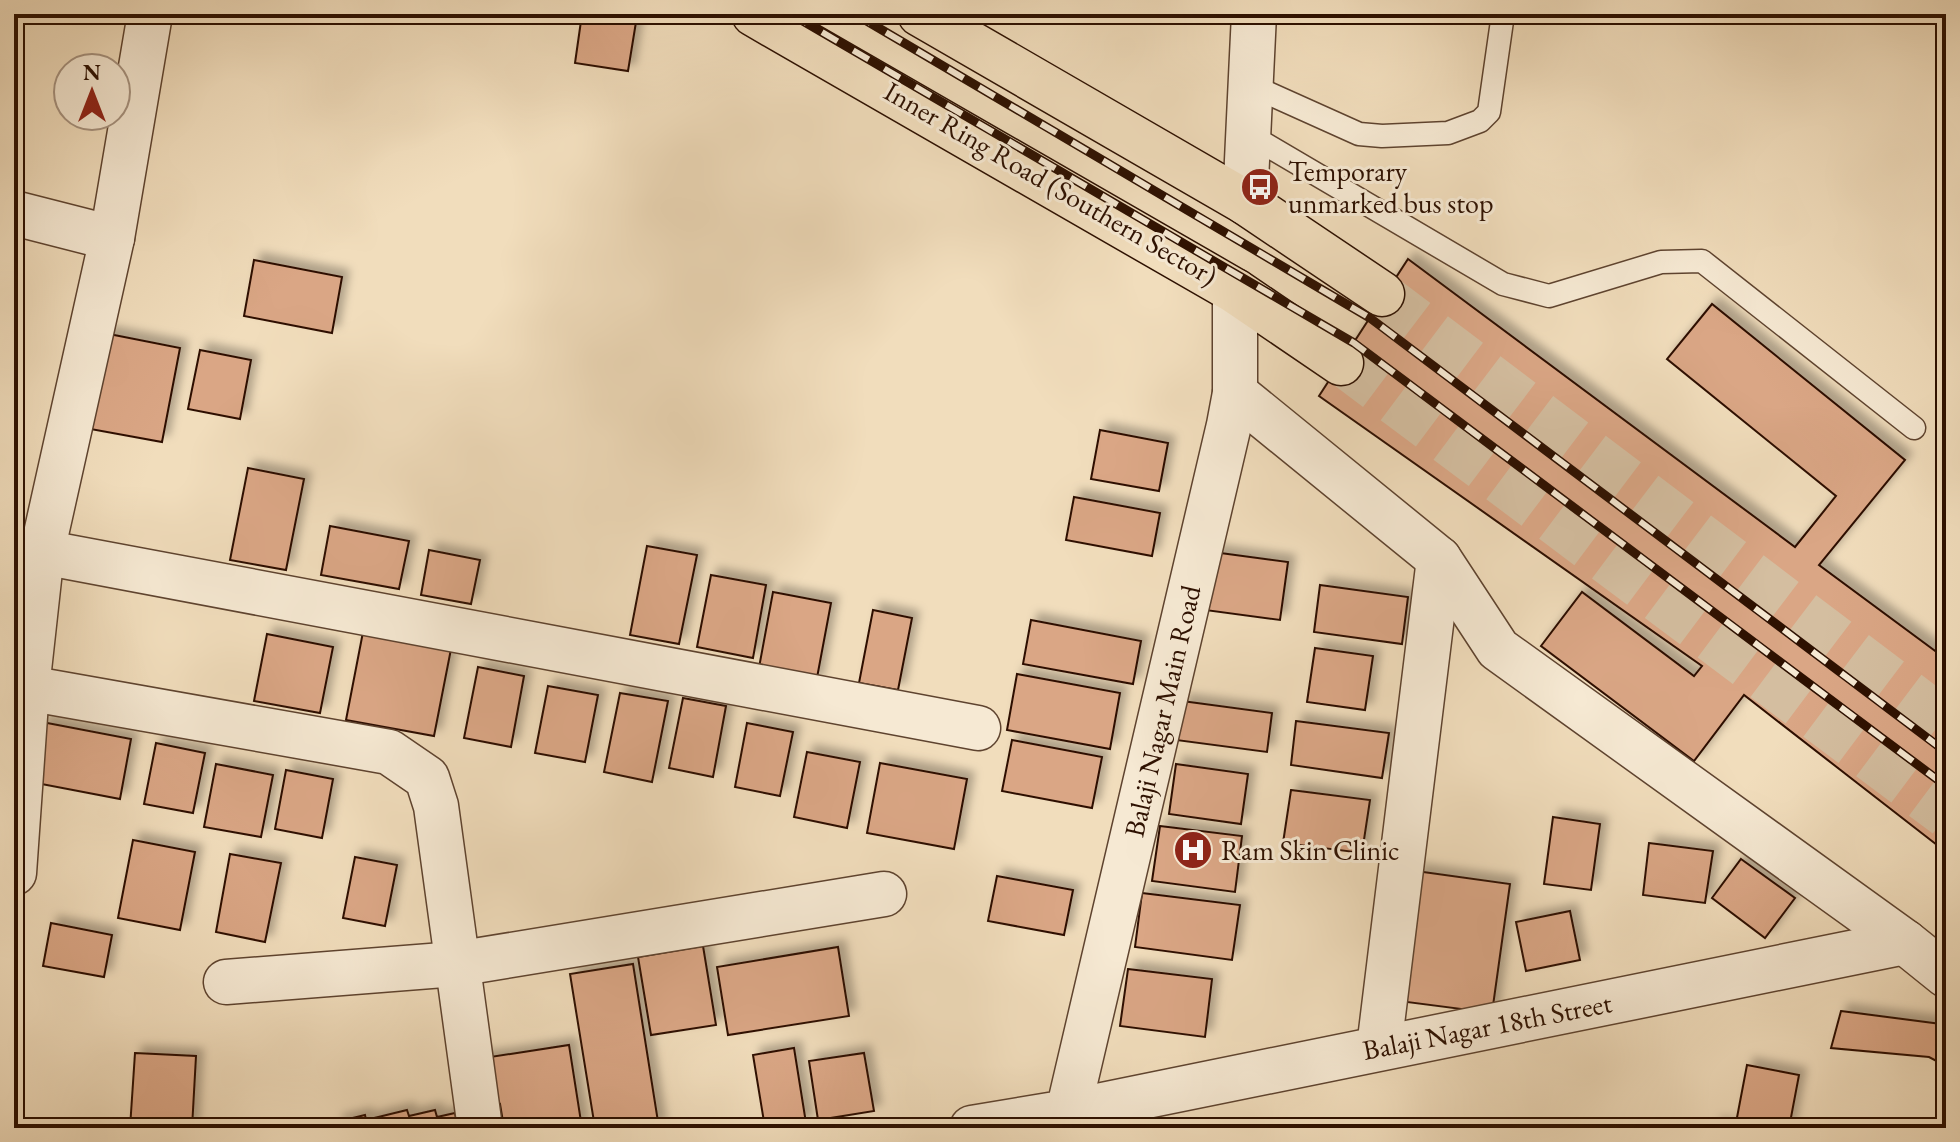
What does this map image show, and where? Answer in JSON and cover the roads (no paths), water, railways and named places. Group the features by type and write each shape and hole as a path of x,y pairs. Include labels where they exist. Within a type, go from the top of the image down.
{"main road":[{"path":"920,14 1245,202 1382,294"},
{"name":"Inner Ring Road (Southern Sector)","path":"768,17 1235,291 1341,363"}],"street":[{"path":"14,873 27,688 42,552 112,238 150,14"},
{"path":"1245,202 1254,14"},
{"path":"14,213 112,238"},
{"name":"Balaji Nagar Main Road","path":"1066,1120 1235,393 1235,291"},
{"path":"1235,393 1439,559 1498,649 1905,942 1946,975"},
{"path":"42,552 978,728"},
{"path":"1379,1048 1439,559"},
{"path":"27,688 389,752 427,778 436,806 480,1128"},
{"path":"226,982 456,964 884,894"},
{"name":"Balaji Nagar 18th Street","path":"972,1128 1066,1120 1379,1048 1905,942"}],"lane":[{"path":"1250,85 1359,134 1448,133 1480,121 1489,112 1503,14"},
{"path":"1246,133 1503,284 1549,296 1661,262 1702,261 1914,428"}],"tunnel":[{"path":"1382,294 1946,721"},
{"path":"1341,363 1946,816"}],"railway":[{"path":"791,14 1354,343 1946,786"},
{"path":"855,14 1370,318 1946,752"}],"place":[{"name":"Temporary unmarked bus stop","path":"1260,187"},
{"name":"Ram Skin Clinic","path":"1193,850"}]}
